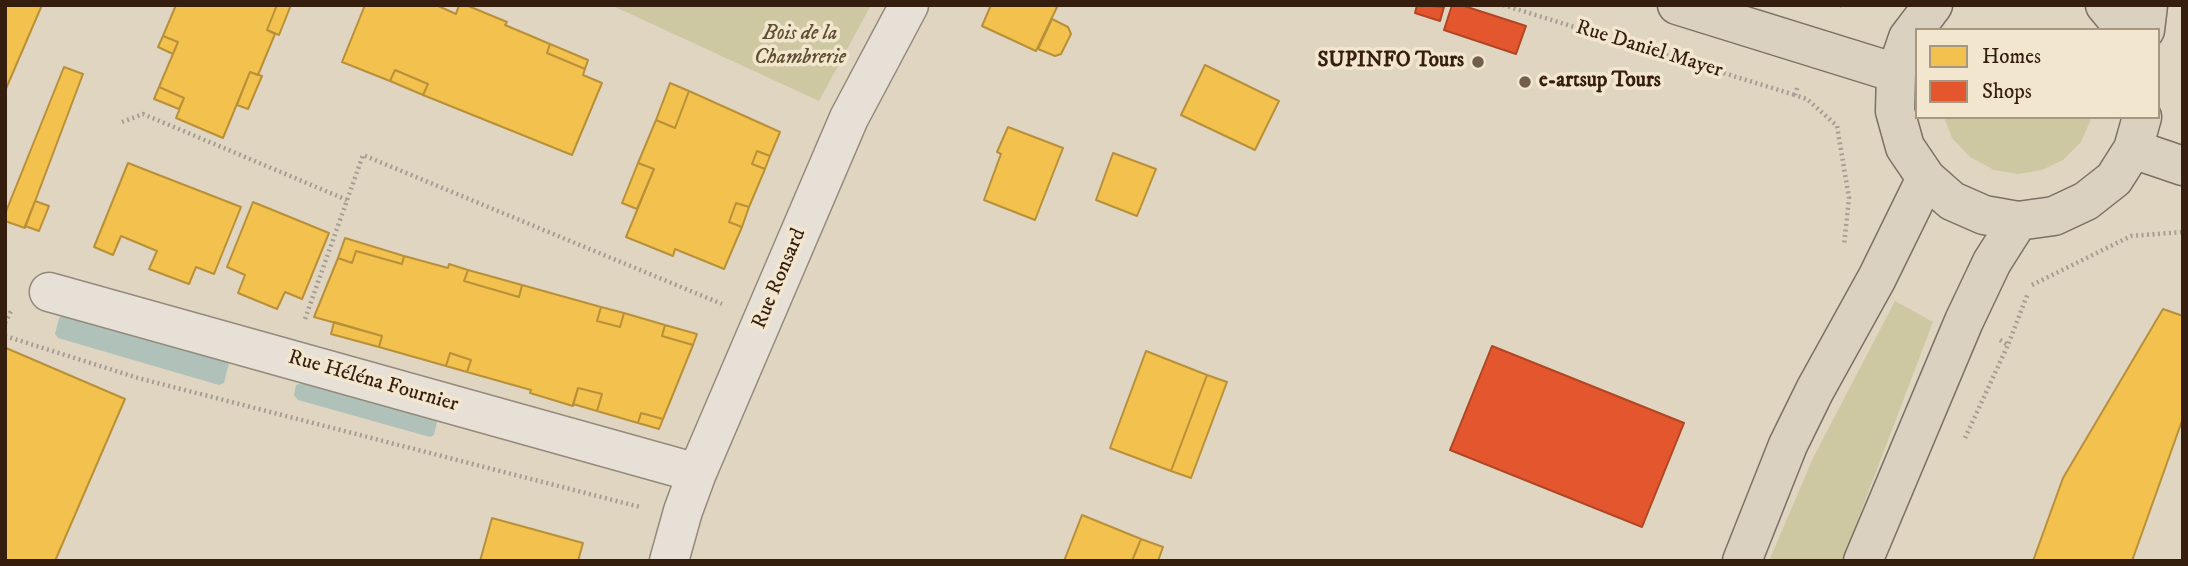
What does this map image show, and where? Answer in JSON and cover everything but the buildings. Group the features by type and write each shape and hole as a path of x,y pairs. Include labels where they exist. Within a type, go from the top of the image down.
{"main road":[{"path":"1677,5 1896,73"},
{"path":"1916,28 1933,5"},
{"path":"2105,5 2124,28"},
{"path":"2145,28 2148,5"},
{"path":"1915,29 1908,38 1896,73 1895,111 1905,147 1926,178 1952,201 1984,215 2018,221 2054,216 2087,201 2114,178 2138,133 2183,166"},
{"path":"1742,561 1788,445 1877,278 1926,178"},
{"path":"1863,561 1964,321 1992,262 2018,221"}],"street":[{"name":"Rue Ronsard","path":"669,561 697,473 761,321 849,118 909,5"},
{"name":"Rue Héléna Fournier","path":"49,292 697,473"}],"path":[{"name":"Rue Daniel Mayer","path":"1503,5 1807,99 1837,126 1849,198 1842,258 1877,278"},
{"path":"1795,95 1811,47 1844,6"},
{"path":"122,122 143,114 347,200"},
{"path":"291,359 363,155 761,321"},
{"path":"1997,339 2008,345 2032,284 2132,236 2183,232"},
{"path":"5,336 179,388 651,510 683,511"}],"green space":[{"name":"Bois de la Chambrerie","path":"611,5 871,5 819,101"},
{"path":"1945,119 2091,119 2081,142 2063,160 2042,170 2018,174 1994,170 1970,157 1952,138"},
{"path":"1895,301 1933,322 1842,561 1769,561 1813,458"}],"shaded area":[{"path":"63,315 226,359 229,363 224,383 219,385 58,338 55,334 59,318"},
{"path":"302,383 434,420 437,422 434,435 430,437 298,400 294,395 296,385"}],"place":[{"name":"SUPINFO Tours","path":"1478,62"},
{"name":"e-artsup Tours","path":"1525,82"}]}
